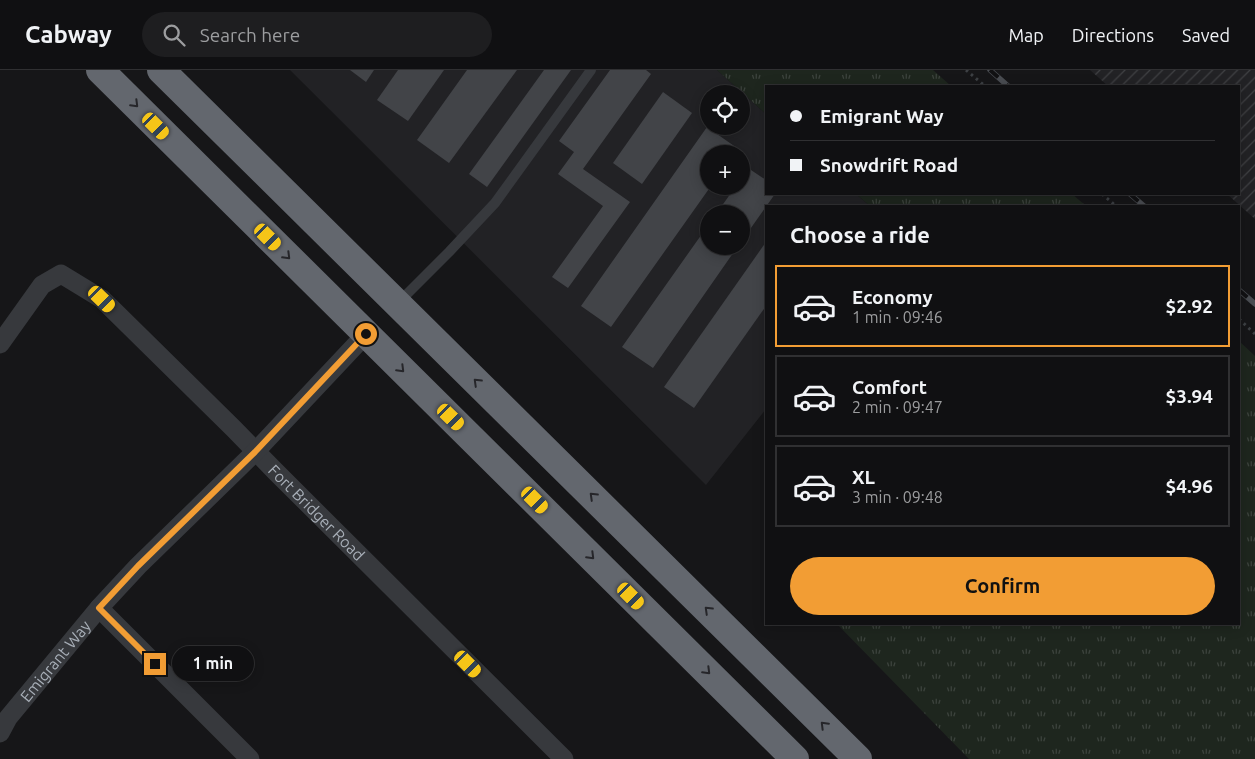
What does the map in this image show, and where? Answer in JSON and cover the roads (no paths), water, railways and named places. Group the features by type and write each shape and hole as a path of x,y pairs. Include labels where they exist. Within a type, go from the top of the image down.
{"highway":[{"path":"100,70 795,759"},
{"path":"161,70 858,759"}],"street":[{"name":"Fort Bridger Road","path":"0,344 42,285 61,274 102,299 564,759"},
{"name":"Emigrant Way","path":"0,733 8,718 99,608 138,566 255,452 366,334"},
{"path":"99,608 250,759"}],"lane":[{"path":"397,304 495,203 591,70"}],"railway":[{"path":"990,70 1007,85"},
{"path":"1131,195 1143,205"},
{"path":"1240,291 1255,304"}]}
